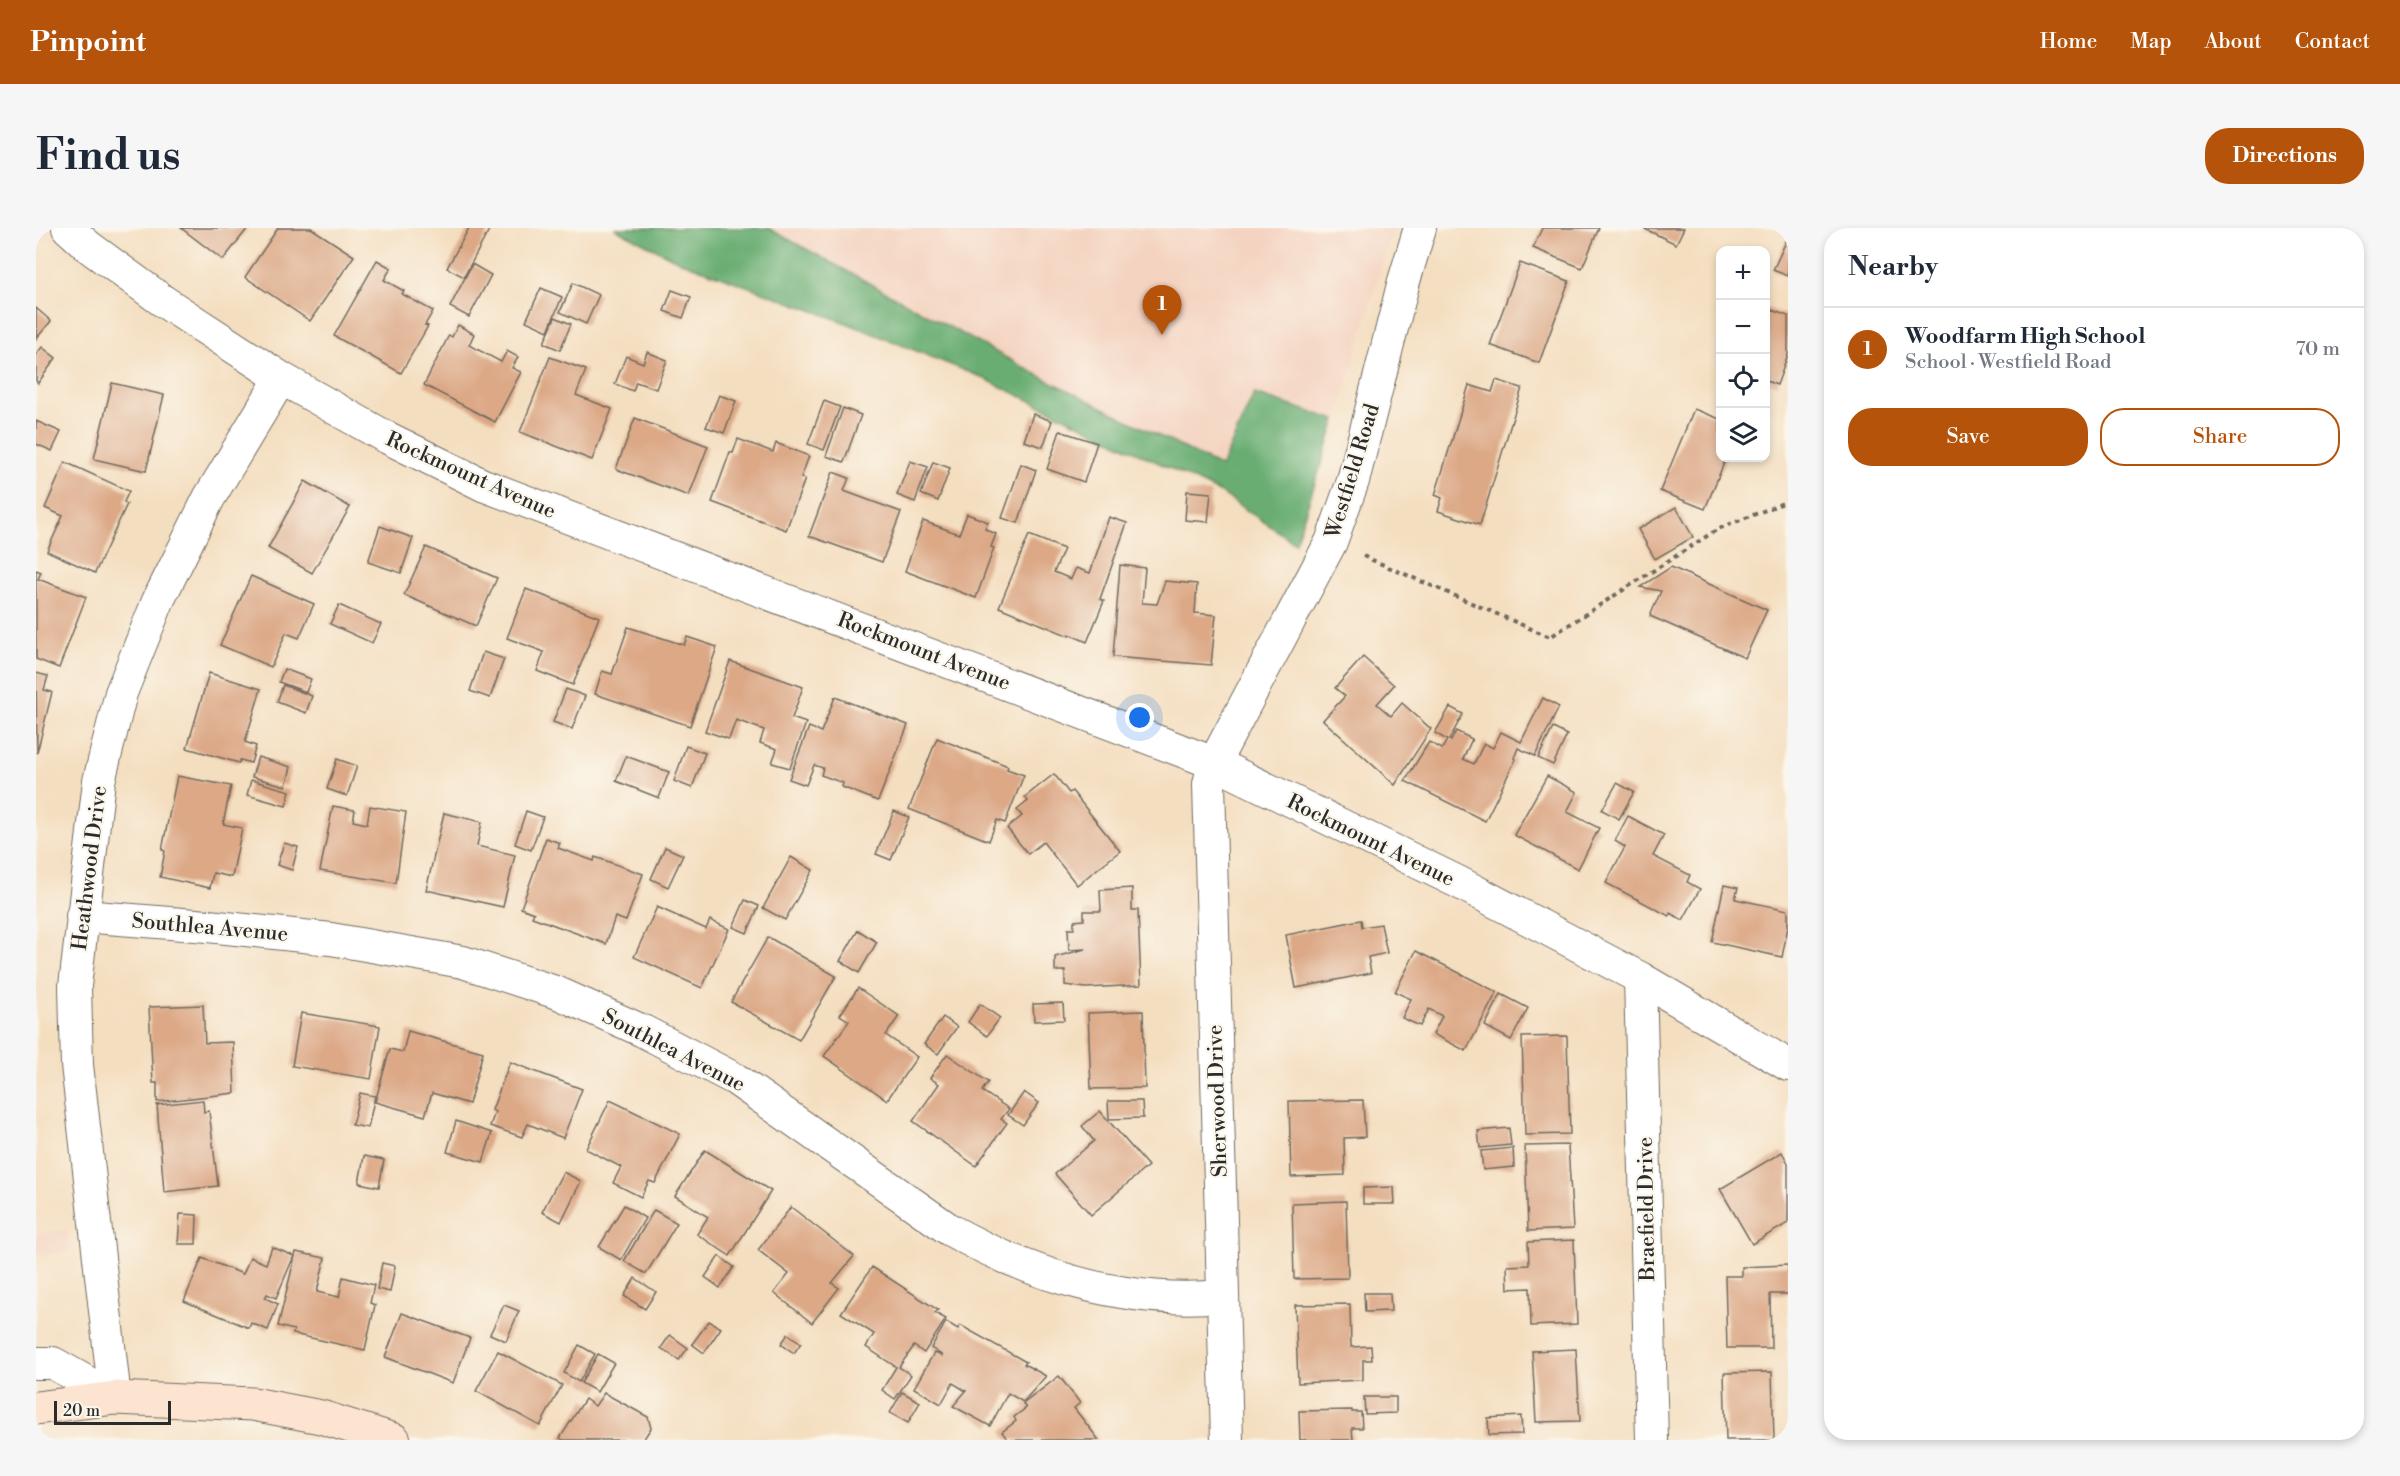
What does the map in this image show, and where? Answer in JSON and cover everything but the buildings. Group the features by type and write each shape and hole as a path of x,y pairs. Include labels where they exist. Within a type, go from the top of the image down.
{"street":[{"name":"Rockmount Avenue","path":"68,228 89,247 163,301 281,378 384,436 483,484 1214,764 1458,882 1640,978 1788,1065"},
{"name":"Westfield Road","path":"1214,764 1331,542 1353,481 1404,281 1420,228"},
{"name":"Heathwood Drive","path":"115,1398 77,1065 75,986 99,781 121,693 158,601 209,498 281,378"},
{"name":"Sherwood Drive","path":"1214,764 1209,784 1227,1440"},
{"name":"Southlea Avenue","path":"82,916 331,939 463,962 558,993 643,1031 735,1079 950,1230 987,1250 1039,1271 1095,1287 1147,1296 1201,1298 1222,1296"},
{"name":"Braefield Drive","path":"1640,978 1653,1440"},
{"path":"36,1363 53,1363 115,1398"},
{"path":"36,1408 115,1398 253,1404 321,1417 394,1440"}],"path":[{"path":"1331,542 1550,637 1718,529 1788,501"}],"shaded area":[{"path":"768,228 1393,228 1332,435 1305,509 1038,375"},
{"path":"68,1230 69,1251 36,1256 36,1233"}],"green space":[{"path":"614,228 768,228 1038,375 1221,467 1254,394 1336,420 1295,543 1221,493 981,377 849,324 679,261"}],"place":[{"name":"Woodfarm High School","path":"1162,335"}]}
